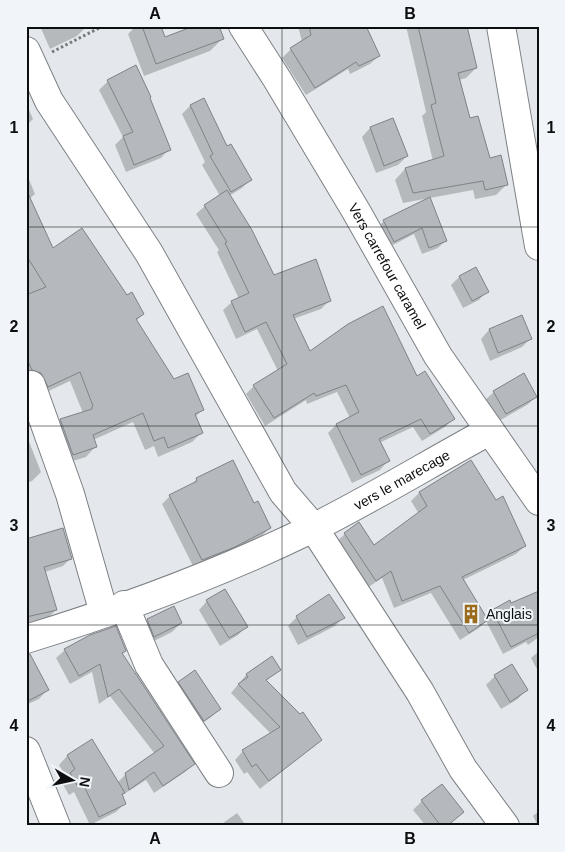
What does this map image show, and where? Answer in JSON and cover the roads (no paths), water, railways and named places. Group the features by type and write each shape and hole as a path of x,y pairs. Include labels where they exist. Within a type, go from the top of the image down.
{"street":[{"name":"Vers carrefour caramel","path":"243,26 307,129 438,356 489,431 530,471 539,501"},
{"path":"501,26 539,246"},
{"path":"29,57 49,101 149,253 283,492 313,527 420,692 463,769 505,826"},
{"path":"30,386 114,609 219,773"},
{"name":"vers le marecage","path":"26,639 225,568 313,527 489,431"},
{"path":"26,751 56,826"}],"place":[{"name":"Anglais","path":"471,614"}]}
